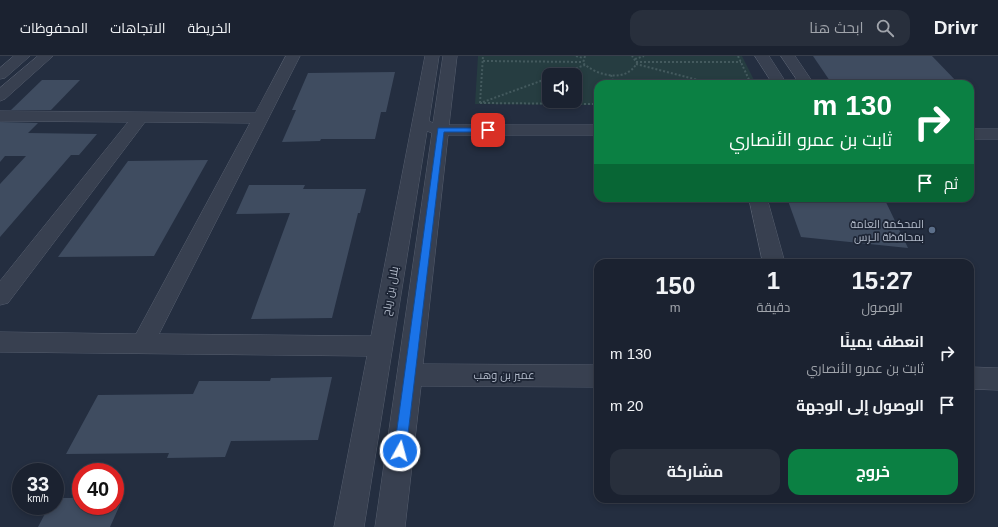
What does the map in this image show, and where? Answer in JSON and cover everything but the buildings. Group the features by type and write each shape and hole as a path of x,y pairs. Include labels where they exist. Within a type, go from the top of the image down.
{"street":[{"path":"0,75 23,56"},
{"path":"0,96 46,56"},
{"path":"143,343 293,56"},
{"name":"بلال بن رباح","path":"349,527 432,56"},
{"path":"390,527 450,56"},
{"path":"762,56 777,80"},
{"path":"788,56 804,80"},
{"path":"0,116 261,118"},
{"path":"0,297 140,117"},
{"path":"420,124 594,120"},
{"path":"974,123 998,123"},
{"path":"441,124 594,130"},
{"path":"974,134 998,134"},
{"path":"759,202 773,259"},
{"path":"0,342 381,346"},
{"name":"عمير بن وهب","path":"409,375 594,376"},
{"path":"974,378 998,379"}],"path":[{"path":"480,103 484,56"},
{"path":"576,56 584,57 583,62 585,65 596,72 611,75 626,73 632,70 636,62 644,56"},
{"path":"632,56 636,62 700,80"},
{"path":"738,56 749,80"},
{"path":"483,61 583,62"},
{"path":"636,62 741,62"},
{"path":"576,68 585,65"},
{"path":"611,75 613,80"},
{"path":"480,103 542,81"},
{"path":"480,103 594,104"}],"green space":[{"path":"478,56 742,56 754,80 594,80 594,105 582,105 582,68 542,68 542,105 475,104"}],"place":[{"name":"المحكمة العامة بمحافظة الـرس","path":"932,230"}],"route":[{"path":"400,451 441,130 488,130"}]}
